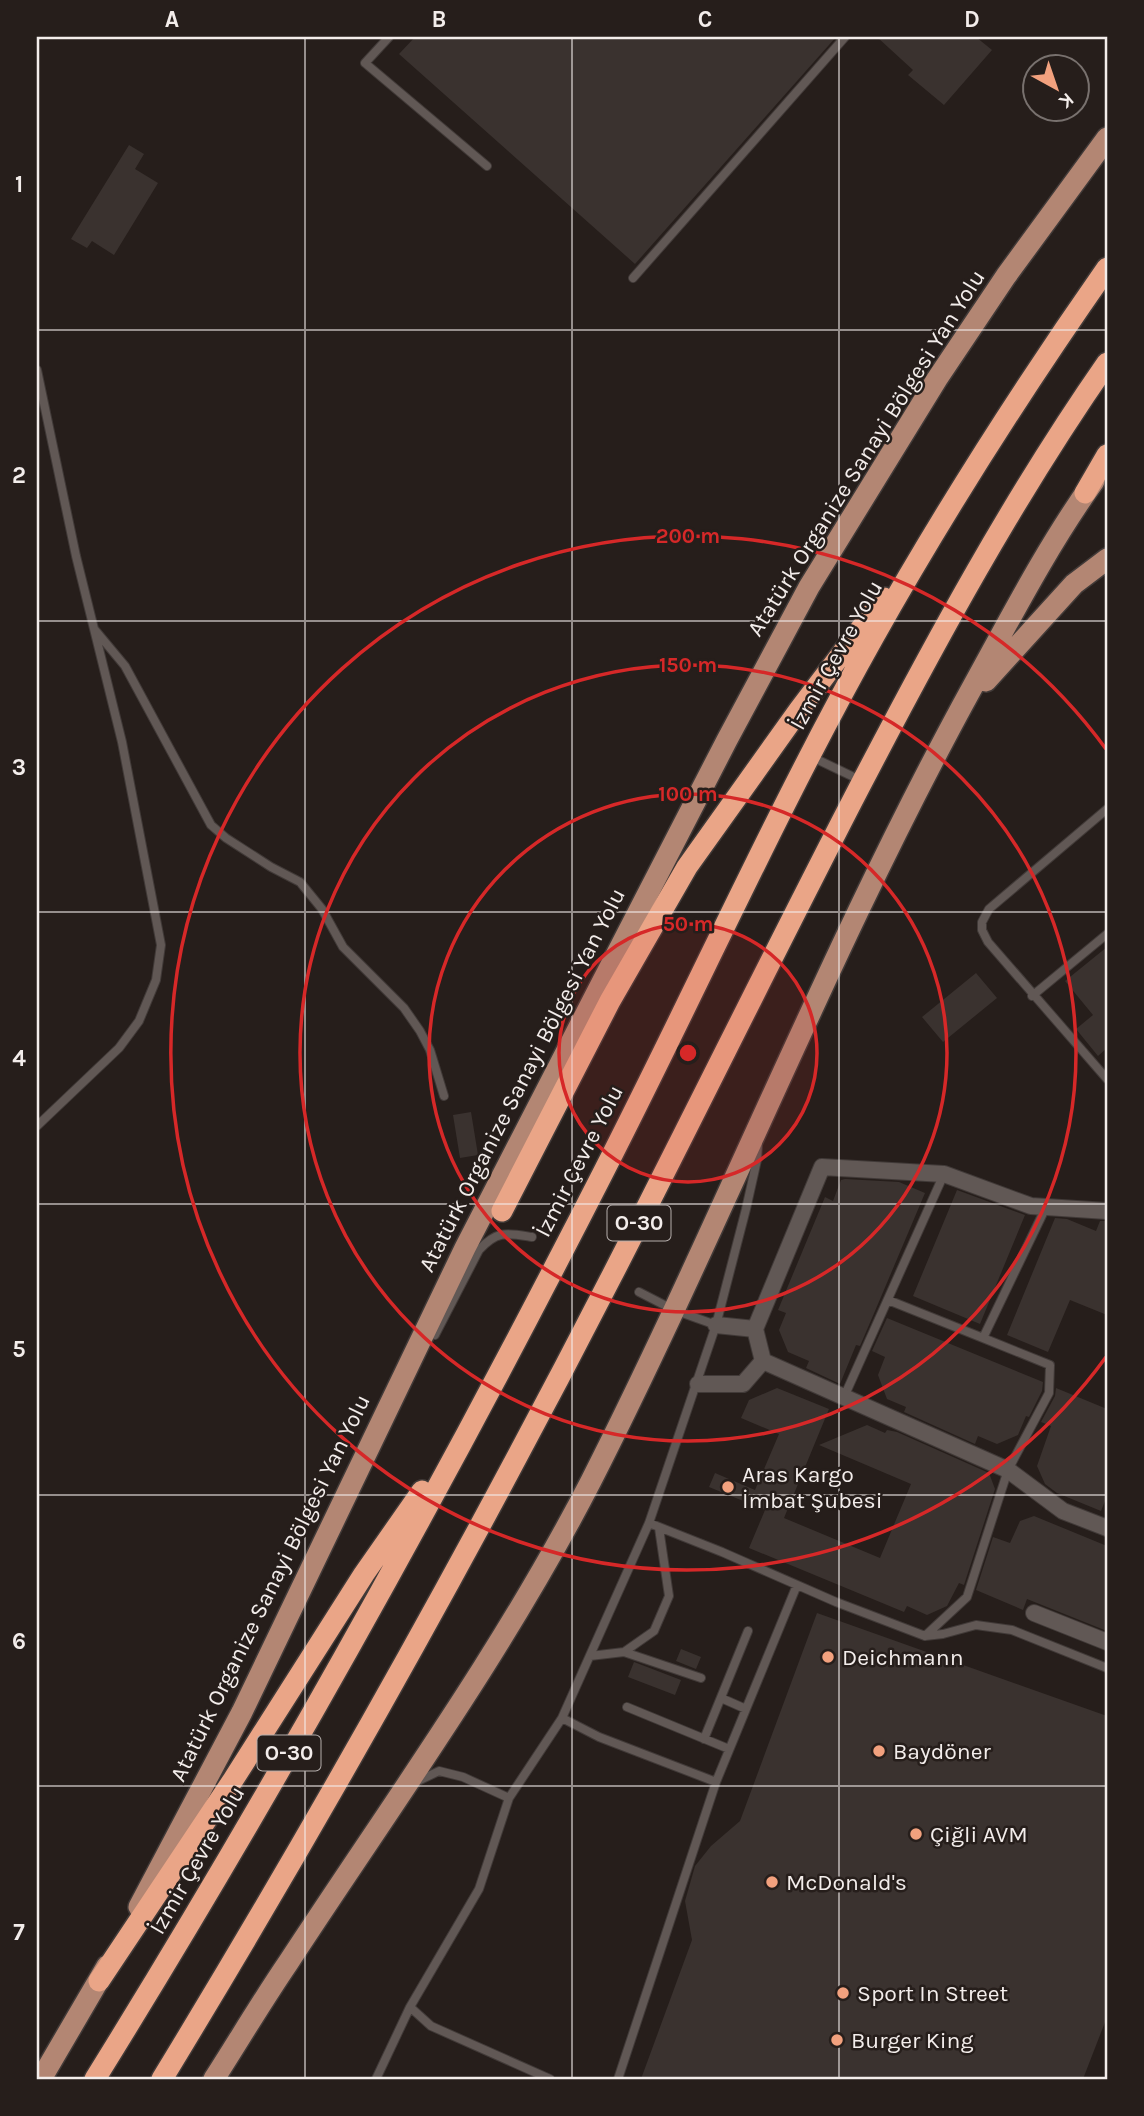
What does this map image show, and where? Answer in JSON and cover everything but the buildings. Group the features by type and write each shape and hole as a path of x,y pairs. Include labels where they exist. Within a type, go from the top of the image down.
{"highway":[{"name":"İzmir Çevre Yolu","path":"95,2079 185,1934 320,1699 473,1422 606,1167 872,640 1027,382 1107,268"},
{"name":"O-30","path":"162,2079 366,1734 542,1410 924,664 1031,477 1107,363"},
{"path":"1086,493 1107,454"},
{"path":"502,1211 610,1000 687,867 799,710 942,521"},
{"path":"99,1981 233,1780 364,1574 473,1422"}],"main road":[{"name":"Atatürk Organize Sanayi Bölgesi Yan Yolu","path":"41,2079 99,1981 242,1712 465,1248 720,752 809,587 937,379 1006,276 1107,138"},
{"path":"214,2079 287,1963 407,1786 528,1597 590,1481 674,1310 837,956 915,795 1022,597 1107,463"},
{"path":"957,714 1074,584 1107,559"}],"street":[{"path":"763,1361 755,1329 822,1167 944,1174 1031,1206 1107,1211"},
{"path":"716,1325 755,1329"},
{"path":"763,1361 1008,1471 1063,1511 1107,1528"},
{"path":"698,1384 743,1384 763,1361"},
{"path":"1034,1614 1107,1642"}],"lane":[{"path":"389,37 365,63 487,166"},
{"path":"633,278 845,37"},
{"path":"37,370 94,629 122,742 161,946 156,980 139,1021 119,1048 37,1126"},
{"path":"94,629 125,666 211,825 271,867 300,882 322,909 343,947 404,1008 421,1031 430,1050 443,1096"},
{"path":"811,757 862,782"},
{"path":"1107,809 985,915 982,930 984,937 1032,996 1107,1079"},
{"path":"1032,996 1107,934"},
{"path":"376,2079 410,2007 479,1889 509,1798 562,1718 649,1523 716,1325 757,1160 760,1127"},
{"path":"844,1397 944,1174"},
{"path":"983,1338 1046,1207"},
{"path":"432,1340 479,1250 489,1239 505,1233 532,1237"},
{"path":"639,1292 674,1310 716,1325"},
{"path":"888,1300 1050,1366 1049,1393 1008,1471 967,1597 925,1636"},
{"path":"356,1471 402,1400 426,1352"},
{"path":"649,1523 925,1636 976,1625 1012,1630 1107,1668"},
{"path":"624,1652 654,1631 669,1596 659,1528"},
{"path":"618,2079 716,1782 797,1585"},
{"path":"704,1739 748,1631"},
{"path":"590,1656 624,1652 701,1678"},
{"path":"721,1698 746,1709"},
{"path":"627,1707 729,1749"},
{"path":"562,1718 599,1737 716,1782"},
{"path":"407,1786 439,1771 463,1777 509,1798"},
{"path":"410,2007 431,2026 550,2079"}],"place":[{"name":"Aras Kargo İmbat Şubesi","path":"728,1487"},
{"name":"Deichmann","path":"828,1657"},
{"name":"Baydöner","path":"879,1751"},
{"name":"Çiğli AVM","path":"916,1834"},
{"name":"McDonald's","path":"772,1882"},
{"name":"Sport In Street","path":"843,1993"},
{"name":"Burger King","path":"837,2040"}]}
